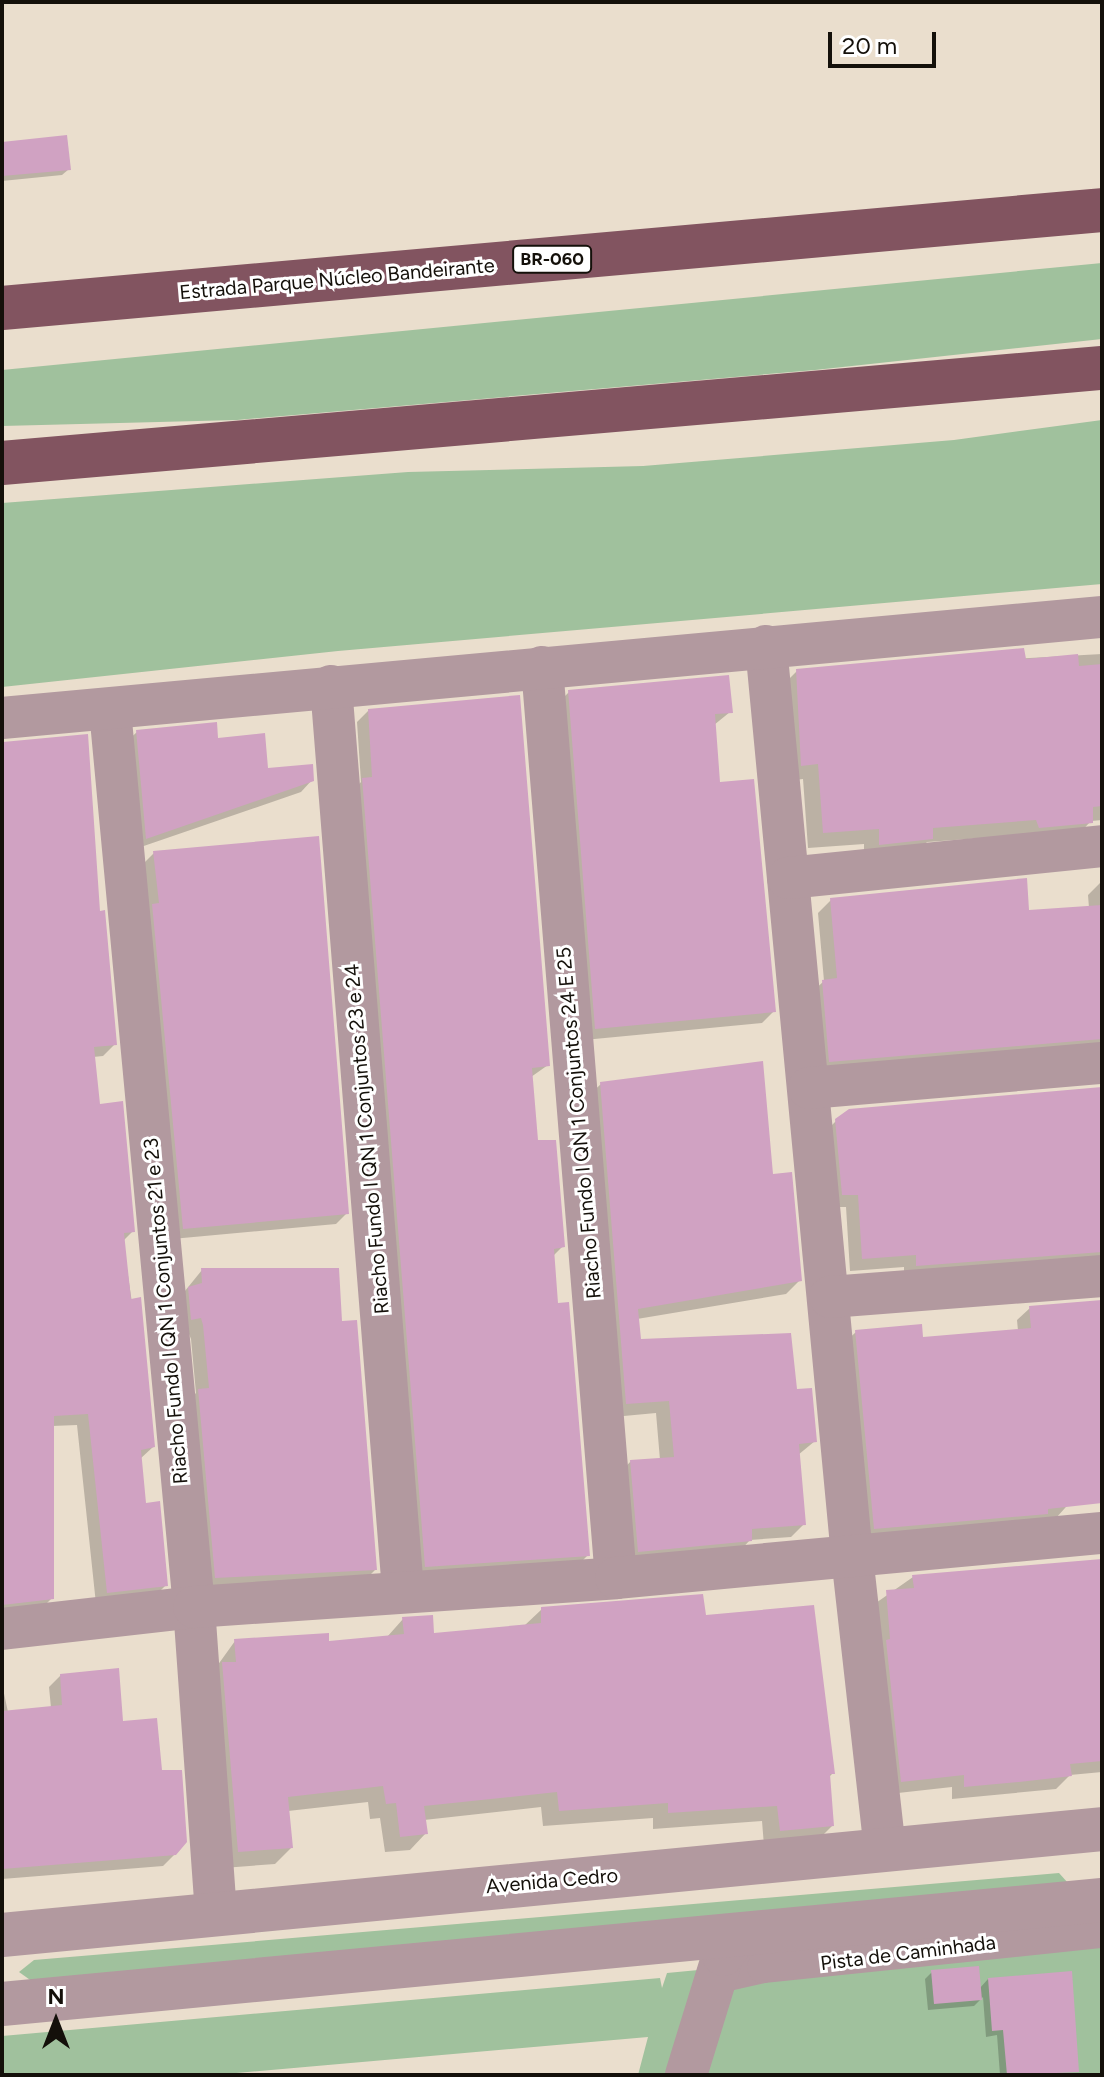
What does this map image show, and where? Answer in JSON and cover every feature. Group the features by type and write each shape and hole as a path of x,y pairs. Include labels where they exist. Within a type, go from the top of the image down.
{"highway":[{"name":"Estrada Parque Núcleo Bandeirante","path":"15,305 1102,210"},
{"path":"2,463 1102,368"}],"street":[{"path":"2,718 1102,617"},
{"path":"766,646 830,1297 852,1556 885,1850"},
{"name":"Riacho Fundo I QN 1 Conjuntos 24 E 25","path":"542,667 616,1578"},
{"name":"Riacho Fundo I QN 1 Conjuntos 23 e 24","path":"331,686 403,1591"},
{"name":"Riacho Fundo I QN 1 Conjuntos 21 e 23","path":"110,710 194,1607 216,1913"},
{"path":"788,878 1102,846"},
{"path":"809,1088 1102,1063"},
{"path":"830,1297 1102,1276"},
{"path":"2,1629 194,1607 616,1578 1102,1533"},
{"path":"9,2001 737,1936 1099,1911 1096,1856 1088,1830"},
{"name":"Avenida Cedro","path":"11,1942 216,1913 1088,1830"},
{"name":"Pista de Caminhada","path":"715,1978 763,1967 1099,1911"},
{"path":"686,2075 715,1978 737,1936"},
{"path":"678,1942 700,1956 715,1978"}],"green space":[{"path":"1102,263 1102,339 815,370 237,420 2,426 2,370"},
{"path":"1102,420 1102,584 338,651 2,687 2,503 408,472 643,466 954,440"},
{"path":"1059,1873 1068,1883 33,1982 19,1972 34,1960"},
{"path":"1102,1932 1102,2075 638,2075 648,2037 214,2075 2,2075 2,2036 660,1978 662,1988 667,1973"}],"building":[{"path":"67,135 71,170 2,176 2,142"},
{"path":"1024,648 1026,659 1078,654 1079,666 1102,664 1102,806 1093,807 1093,823 1039,828 1036,820 933,828 933,839 879,845 879,829 823,833 818,764 801,766 796,669"},
{"path":"729,675 733,713 715,714 720,782 754,779 776,1012 595,1029 568,690"},
{"path":"520,695 550,1066 532,1068 538,1140 556,1140 565,1247 554,1249 558,1303 569,1302 590,1556 425,1567 362,778 372,777 368,709"},
{"path":"217,722 218,738 265,733 268,768 313,764 314,781 146,839 136,730"},
{"path":"88,734 100,911 105,910 117,1045 94,1047 100,1104 123,1101 135,1232 124,1233 131,1299 141,1297 155,1447 141,1450 146,1503 160,1501 168,1586 107,1593 88,1414 54,1416 54,1599 2,1605 3,742"},
{"path":"319,836 349,1214 183,1229 152,904 159,903 153,851"},
{"path":"1027,878 1029,910 1102,905 1102,1039 829,1062 822,980 837,978 830,898"},
{"path":"763,1061 773,1174 792,1172 802,1281 638,1309 641,1339 791,1333 797,1389 812,1388 817,1442 799,1444 806,1525 752,1529 752,1541 638,1552 630,1460 674,1457 669,1401 626,1404 600,1082"},
{"path":"1102,1087 1102,1252 916,1266 916,1255 862,1259 858,1195 842,1195 835,1119 849,1109"},
{"path":"201,1268 339,1268 342,1321 357,1320 377,1570 215,1578 198,1389 209,1388 203,1325 201,1318 191,1320 188,1287 202,1283"},
{"path":"1102,1300 1102,1503 1048,1509 1048,1514 874,1529 855,1330 922,1324 923,1337 1031,1328 1029,1306"},
{"path":"1102,1559 1102,1761 1070,1764 1072,1776 1019,1782 964,1787 964,1775 901,1782 886,1640 890,1639 886,1590 914,1588 912,1575"},
{"path":"703,1594 706,1615 814,1605 835,1774 830,1774 834,1826 780,1831 777,1806 668,1813 668,1803 559,1811 557,1792 424,1806 428,1834 400,1837 396,1803 386,1804 383,1786 288,1797 293,1848 238,1852 222,1662 236,1662 234,1639 329,1633 329,1641 404,1634 402,1617 433,1615 434,1633 541,1623 541,1607"},
{"path":"119,1668 123,1721 157,1718 162,1770 182,1770 187,1842 176,1855 2,1869 2,1711 62,1705 60,1674"},
{"path":"979,1966 982,2000 934,2004 931,1970"},
{"path":"1072,1971 1079,2072 1007,2075 1003,2030 992,2031 988,1978"}]}
